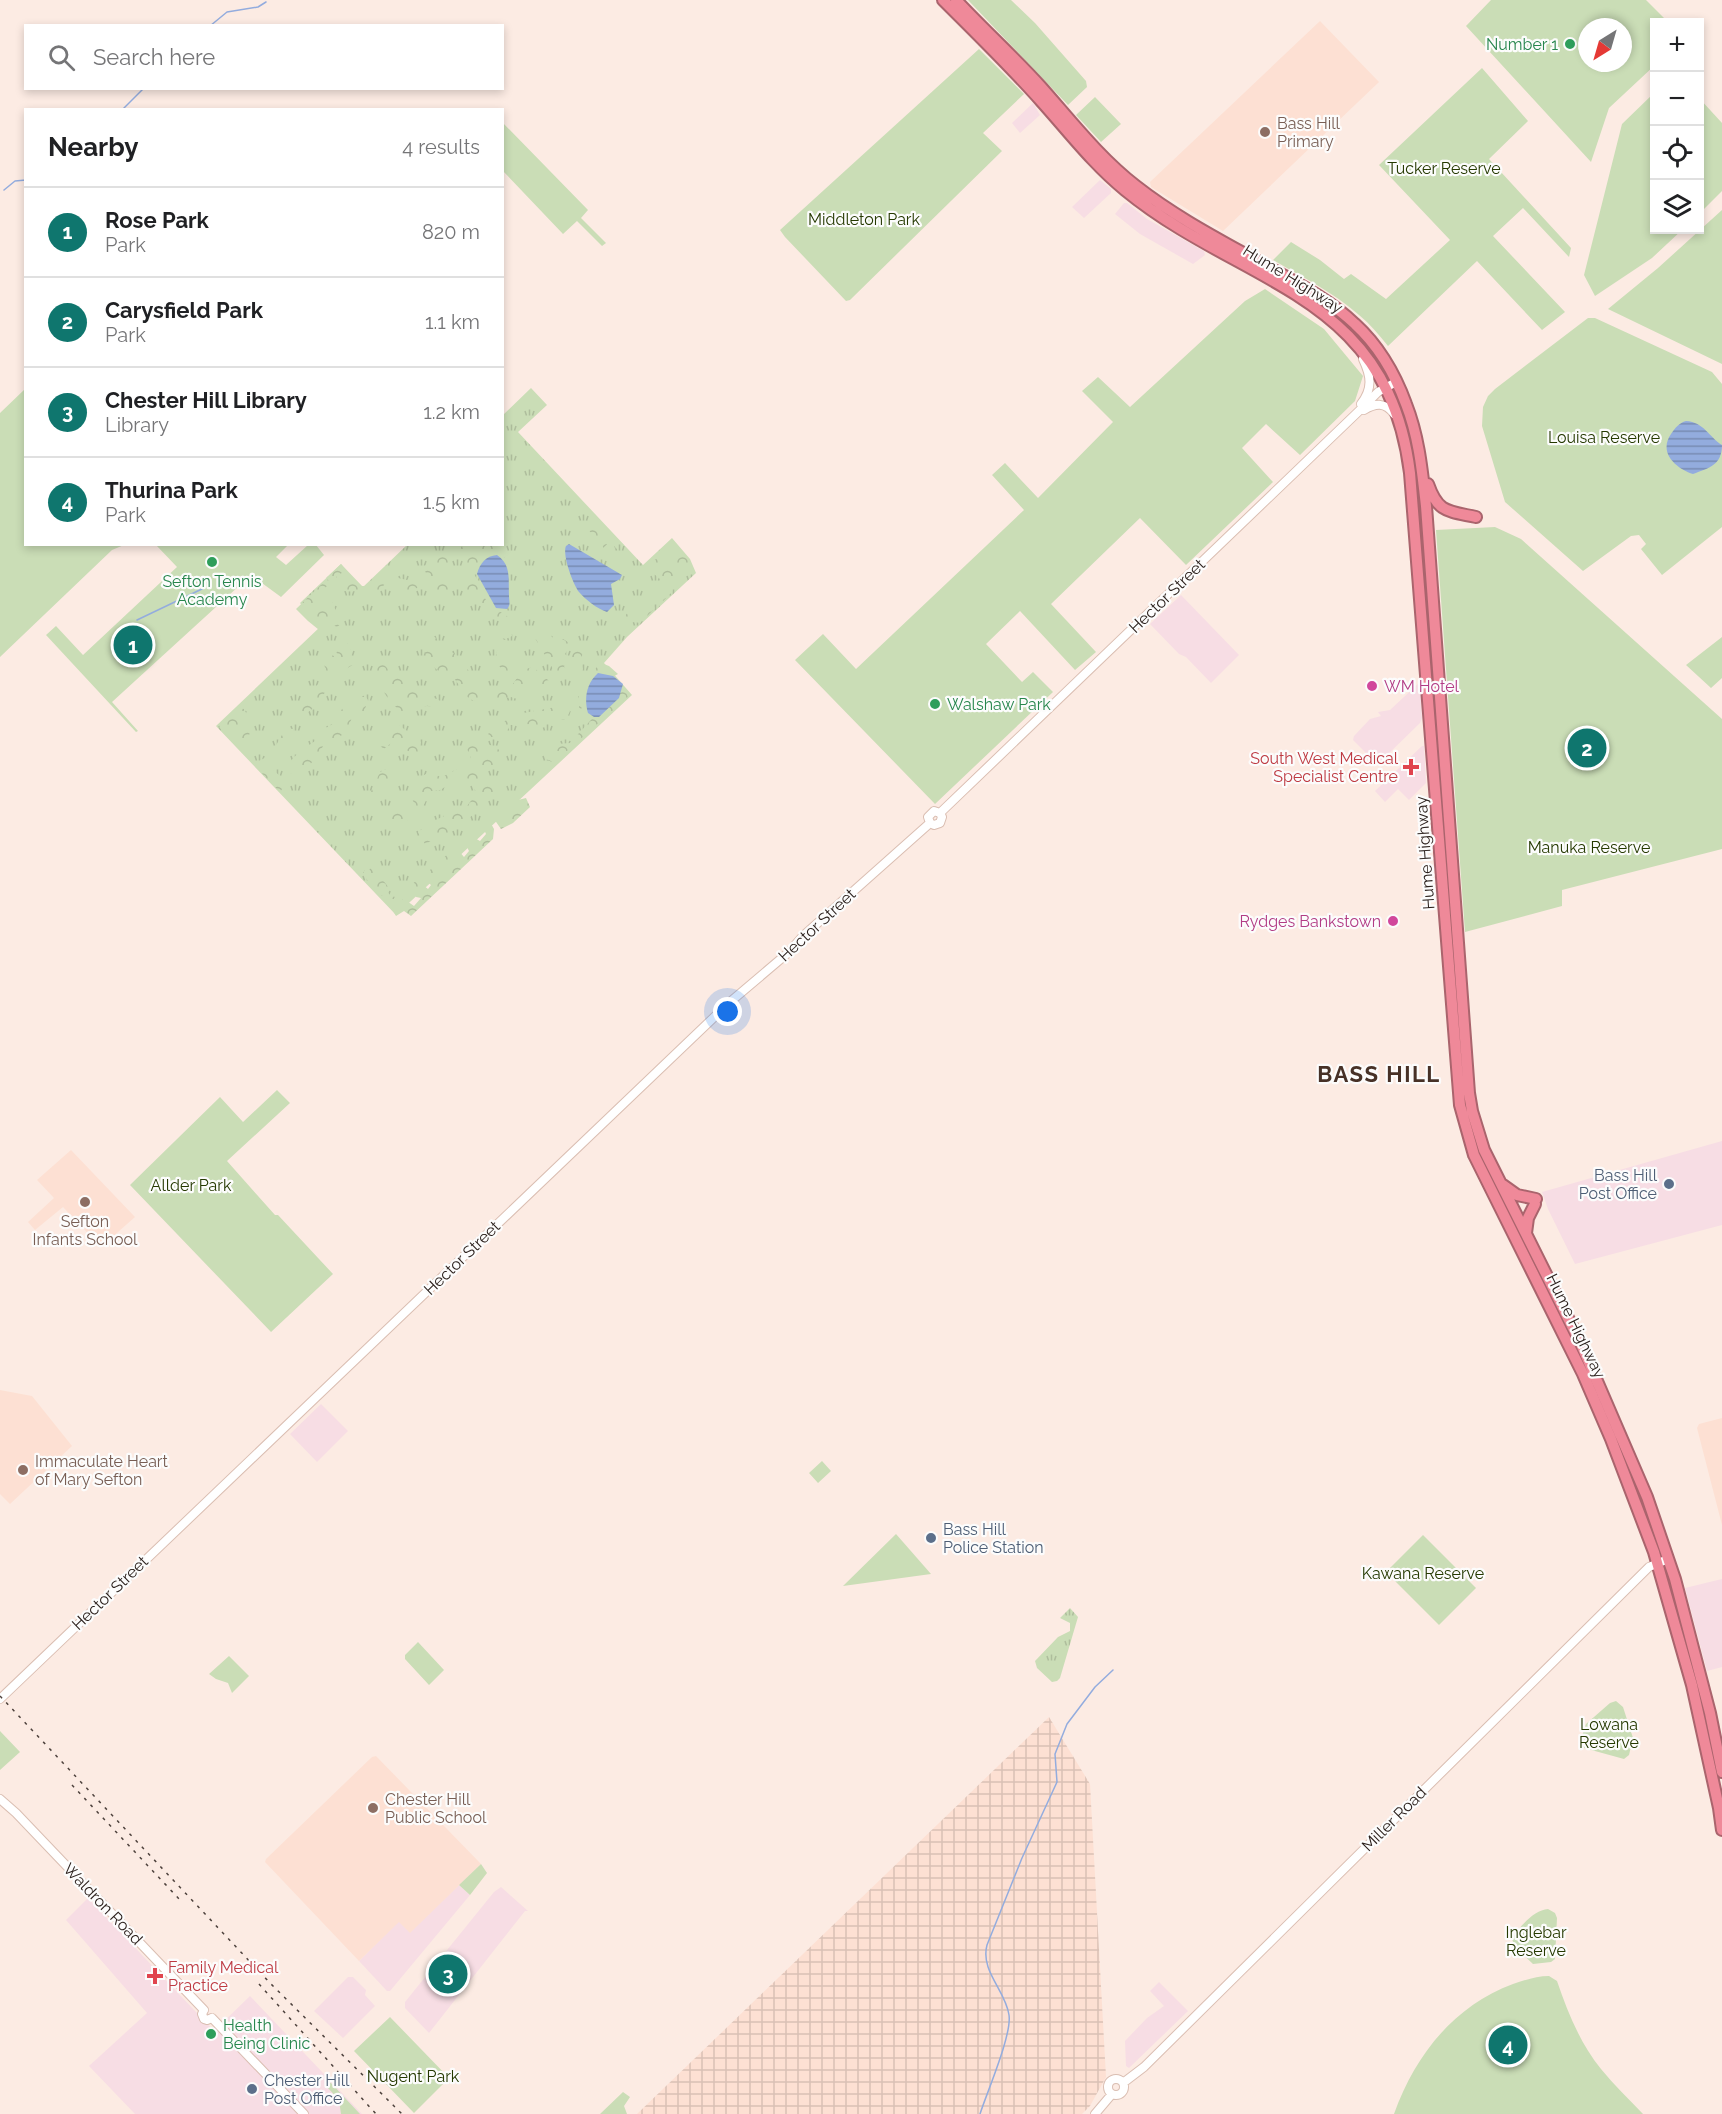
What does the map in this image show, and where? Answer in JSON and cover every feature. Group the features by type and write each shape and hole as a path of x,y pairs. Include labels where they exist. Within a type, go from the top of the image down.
{"highway":[{"name":"Hume Highway","path":"943,0 1030,88 1098,165 1125,190 1175,225 1311,304 1342,327 1371,361 1385,387 1403,429 1410,473 1460,1105 1474,1155 1583,1374 1663,1561 1710,1713 1722,1772"},
{"name":"Hume Highway","path":"956,0 1025,69 1120,174 1180,216 1302,285 1354,322 1373,344 1396,382 1406,404 1421,461 1426,506 1468,1092 1472,1111 1484,1150 1593,1368 1647,1497 1692,1685 1722,1830"},
{"path":"1421,461 1436,502 1445,509 1476,517"},
{"path":"1500,1183 1517,1195 1536,1202 1528,1218 1526,1234"}],"main road":[{"path":"1352,417 1371,383 1370,374 1354,341"},
{"name":"Hector Street","path":"0,1699 730,1002 789,952 803,936 930,823 936,825 939,823 942,817 940,813 1352,417 1385,387 1396,382"},
{"path":"1352,417 1366,408 1382,404 1392,411 1403,429"},
{"name":"Miller Road","path":"1124,2083 1144,2067 1649,1567 1663,1561"},
{"name":"Waldron Road","path":"0,1799 204,2010 210,2010 212,2018 304,2114"},
{"path":"1118,2079 1124,2083 1122,2093 1117,2095 1112,2094 1108,2089 1109,2082 1118,2079"},
{"path":"1095,2114 1112,2094"}],"shaded area":[{"name":"Bass Hill Primary","path":"1320,21 1379,82 1223,231 1151,187 1150,182"},
{"path":"1033,103 1040,115 1020,133 1012,123"},
{"path":"1100,180 1111,189 1111,193 1084,218 1072,207"},
{"path":"1124,203 1147,219 1204,251 1205,255 1193,264 1140,234 1115,214"},
{"path":"1181,595 1239,655 1211,683 1150,624"},
{"path":"1420,682 1422,718 1420,723 1379,763 1376,763 1353,740 1354,736 1370,719 1381,716 1378,712 1390,710"},
{"path":"1424,746 1426,783 1409,800 1398,789 1385,802 1375,791"},
{"path":"1722,1141 1722,1225 1575,1264 1542,1192"},
{"name":"Sefton Infants School","path":"71,1150 135,1217 101,1247 63,1207 35,1230 28,1222 54,1198 37,1180"},
{"name":"Immaculate Heart of Mary Sefton","path":"0,1390 32,1396 72,1446 10,1504 0,1494"},
{"path":"321,1404 348,1431 317,1462 290,1434"},
{"path":"1722,1418 1722,1525 1697,1428 1699,1424"},
{"path":"1722,1579 1722,1667 1707,1671 1685,1588"},
{"path":"1049,1717 1090,1784 1106,2077 1090,2106 1082,2114 637,2114"},
{"name":"Chester Hill Public School","path":"376,1756 481,1864 410,1933 399,1922 359,1961 265,1862 372,1757"},
{"path":"459,1885 470,1895 390,1991 387,1991 359,1961 399,1921 410,1932"},
{"path":"501,1887 528,1911 525,1911 429,2033 405,2008 405,2002 494,1892"},
{"path":"88,1898 214,2031 250,1996 362,2114 135,2114 89,2066 147,2013 66,1920"},
{"path":"348,1977 353,1977 366,1990 365,1995 375,2006 343,2038 314,2011"},
{"path":"1159,1982 1188,2011 1129,2068 1126,2066 1125,2041 1147,2018 1164,2006 1150,1991"}],"green space":[{"path":"968,0 1011,0 1035,23 1086,81 1087,87 1068,105"},
{"path":"1491,0 1646,0 1664,18 1650,18 1650,70 1609,108 1591,162 1466,26"},
{"name":"Middleton Park","path":"979,49 1024,94 983,133 1002,151 850,300 846,301 780,230"},
{"name":"Tucker Reserve","path":"1482,68 1528,121 1489,159 1571,248 1569,257 1523,208 1493,236 1565,312 1542,330 1477,261 1388,346 1367,322 1339,299 1273,260 1291,242 1320,260 1344,279 1351,274 1386,299 1450,240 1379,165"},
{"path":"1095,97 1121,124 1101,142 1076,115"},
{"path":"1650,97 1650,234 1678,234 1652,258 1595,296 1584,275 1622,124"},
{"path":"1704,103 1722,123 1722,191 1704,209"},
{"path":"504,124 588,210 581,218 606,243 602,246 577,221 563,234 504,172"},
{"path":"1722,210 1722,364 1608,309 1696,234 1704,234 1704,226"},
{"path":"1265,289 1324,329 1363,376 1355,401 1300,455 1266,424 1242,448 1273,482 1186,565 1140,518 1051,604 1096,652 1075,670 1020,611 986,644 1022,682 1033,672 1053,692 935,804 795,660 823,634 856,669 1024,510 992,475 1005,463 1038,498 1113,422 1082,391 1098,377 1130,407 1245,301"},
{"name":"Louisa Reserve","path":"1588,318 1595,318 1712,372 1722,384 1722,527 1662,575 1641,549 1646,544 1639,535 1631,536 1583,571 1505,502 1482,426 1483,407 1488,396"},
{"path":"531,388 547,405 518,432 643,565 672,538 690,559 696,573 627,637 604,663 632,695 396,915 216,726 321,626 300,603 341,564 363,587 406,546 504,546 504,414"},
{"path":"24,390 24,546 122,546 112,550 0,657 0,413"},
{"path":"587,522 603,525 617,541 618,547 616,549 610,536 607,537 607,544 604,548 586,527"},
{"name":"Manuka Reserve","path":"1495,527 1521,539 1722,719 1722,849 1562,890 1562,906 1465,932 1436,530"},
{"path":"157,546 287,546 276,557 286,565 307,546 317,546 324,555 281,597 251,575 112,702 138,731 136,732 46,635 56,626 83,655 177,567"},
{"path":"462,546 502,546 509,554 505,558 498,553 491,552 475,565 474,574 481,586 478,589 490,605 508,617 512,636 504,640 501,620 493,618 474,598 458,587 464,573 460,548"},
{"path":"451,549 448,564 441,568 452,590 440,601 423,567"},
{"path":"674,552 683,553 689,560 680,581 673,586 672,592 663,601 657,595 661,580 654,574 654,560"},
{"path":"341,564 346,570 336,577 338,582 351,576 361,586 367,586 381,578 385,583 381,590 366,591 359,588 357,591 347,591 340,589 326,578"},
{"path":"419,574 425,579 417,588 404,591 391,585 394,577 407,580"},
{"path":"325,581 327,586 319,594 322,598 329,596 342,623 337,627 333,625 330,627 330,633 324,634 296,609"},
{"path":"642,603 650,604 655,608 640,623 629,624 632,629 629,633 625,630 622,620 632,607"},
{"path":"409,622 436,638 432,643 439,655 454,653 473,676 483,696 504,691 518,676 504,672 500,667 496,653 500,646 508,645 510,662 522,670 533,667 551,685 545,687 540,685 517,699 511,697 482,703 469,699 451,674 437,670 430,662 423,648 426,645 425,635 412,625 411,629 419,633 417,638 407,634"},
{"path":"546,628 558,646 563,639 571,644 565,654 568,657 584,644 591,650 583,654 579,660 583,669 578,674 568,664 564,666 567,673 560,676 553,669 535,638"},
{"path":"1722,637 1722,678 1711,688 1686,665"},
{"path":"347,643 352,652 350,658 354,664 346,669 341,668 336,676 328,677 325,682 327,689 317,705 302,717 299,713 307,697 326,675 326,669 320,657 324,652 328,652 335,657 337,654 335,645"},
{"path":"380,660 388,669 412,680 426,696 437,699 446,707 440,712 432,707 424,706 409,714 397,708 383,690 374,671"},
{"path":"601,663 609,666 618,674 607,680 590,706 579,709 579,693 585,689 593,671"},
{"path":"621,687 626,689 628,697 567,751 556,751 552,762 545,759 546,749 556,744 570,743"},
{"path":"362,697 368,700 363,715 357,714 352,717 349,726 336,742 323,738 320,742 323,746 309,766 298,772 286,773 285,767 299,752 315,741 320,731 335,723 342,709 349,704 355,704"},
{"path":"561,706 570,711 566,720 549,717 544,720 545,727 535,730 531,724 510,725 505,735 516,743 512,750 496,737 490,737 488,734 513,715"},
{"path":"238,708 244,709 251,722 247,752 242,752 219,727"},
{"path":"383,725 399,725 421,742 418,752 408,751 391,743 384,749 379,745"},
{"path":"286,728 293,729 294,735 285,751 270,763 272,769 287,782 280,792 256,767 256,763 271,754"},
{"path":"473,736 507,754 504,761 482,772 498,792 458,828 425,844 418,832 433,821 467,806 477,793 465,775 440,790 431,791 420,812 396,829 382,826 382,821 390,813 407,811 414,803 411,796 422,776 428,773 442,777 465,765 471,758 463,740"},
{"path":"394,765 402,772 379,790 380,795 375,800 369,796 380,772"},
{"path":"526,798 530,807 513,823 501,829 494,819 514,801"},
{"path":"489,820 494,829 493,839 411,916 404,911 396,916 390,906 404,899 414,906 421,898 416,897 409,887 417,880 428,889 431,885 425,880 430,870 451,851 458,850 464,857 469,851 466,845 471,836 480,841 486,834 482,825"},
{"path":"371,866 376,866 383,874 382,879 389,888 387,891 395,897 394,899 383,896 369,882 363,873 365,870 369,871"},
{"name":"Allder Park","path":"277,1090 290,1103 227,1161 275,1215 278,1215 333,1274 271,1332 130,1185 220,1097 243,1122"},
{"path":"822,1461 831,1471 818,1483 809,1473"},
{"path":"896,1534 931,1574 843,1586"},
{"name":"Kawana Reserve","path":"1423,1535 1476,1588 1439,1625 1386,1572"},
{"path":"1070,1608 1078,1617 1060,1678 1052,1682 1037,1668 1035,1661 1058,1637 1070,1631 1070,1623 1060,1618"},
{"path":"418,1642 444,1670 429,1685 405,1659 405,1655"},
{"path":"229,1656 249,1676 232,1693 228,1683 209,1674"},
{"name":"Lowana Reserve","path":"1616,1701 1623,1707 1633,1738 1629,1755 1624,1759 1584,1748 1580,1742 1586,1724 1610,1703"},
{"path":"0,1731 20,1752 0,1770"},
{"path":"481,1864 487,1873 470,1895 459,1885"},
{"name":"Inglebar Reserve","path":"1548,1909 1555,1913 1557,1918 1555,1959 1551,1962 1533,1964 1515,1947 1512,1939 1532,1916"},
{"path":"1549,1976 1557,1981 1575,2027 1587,2049 1611,2081 1643,2114 1394,2114 1413,2072 1425,2053 1455,2019 1492,1993 1522,1981"},
{"name":"Nugent Park","path":"390,2017 449,2078 414,2113 354,2051"},
{"path":"327,2080 360,2114 341,2114 339,2100 328,2088"},
{"path":"623,2092 630,2097 624,2106 627,2114 600,2114"}],"water":[{"path":"1686,421 1702,427 1722,445 1720,457 1714,465 1693,474 1675,464 1667,447 1673,432 1679,424"},
{"path":"569,544 622,575 620,579 611,584 614,605 607,612 592,604 577,588 566,556 566,546"},
{"path":"497,555 505,563 508,573 509,606 507,609 496,608 477,574 484,561"},
{"path":"598,673 613,676 623,684 619,698 599,717 594,717 588,713 586,697 591,682"}],"waterway":[{"path":"212,24 227,12 258,7 266,2"},
{"path":"124,108 142,90"},
{"path":"4,190 15,181 24,180"},
{"path":"137,620 204,588"},
{"path":"980,2114 1003,2049 1009,2024 1007,2006 987,1964 987,1945 1022,1858 1057,1782 1055,1754 1067,1724 1095,1687 1113,1670"}],"railway":[{"path":"0,1696 270,1983 402,2114"},
{"path":"72,1785 181,1901"},
{"path":"259,1984 376,2114"}],"place":[{"name":"Number 1","path":"1570,44"},
{"name":"Bass Hill Primary","path":"1265,132"},
{"name":"Sefton Tennis Academy","path":"212,562"},
{"name":"Rose Park","path":"133,645"},
{"name":"WM Hotel","path":"1372,686"},
{"name":"Walshaw Park","path":"935,704"},
{"name":"Carysfield Park","path":"1587,748"},
{"name":"South West Medical Specialist Centre","path":"1411,767"},
{"name":"Rydges Bankstown","path":"1393,921"},
{"name":"Bass Hill Post Office","path":"1669,1184"},
{"name":"Sefton Infants School","path":"85,1202"},
{"name":"Immaculate Heart of Mary Sefton","path":"23,1470"},
{"name":"Bass Hill Police Station","path":"931,1538"},
{"name":"Chester Hill Public School","path":"373,1808"},
{"name":"Chester Hill Library","path":"448,1974"},
{"name":"Family Medical Practice","path":"155,1976"},
{"name":"Health Being Clinic","path":"211,2034"},
{"name":"Thurina Park","path":"1508,2045"},
{"name":"Chester Hill Post Office","path":"252,2089"}],"district":[{"name":"BASS HILL","path":"1379,1074"}]}
